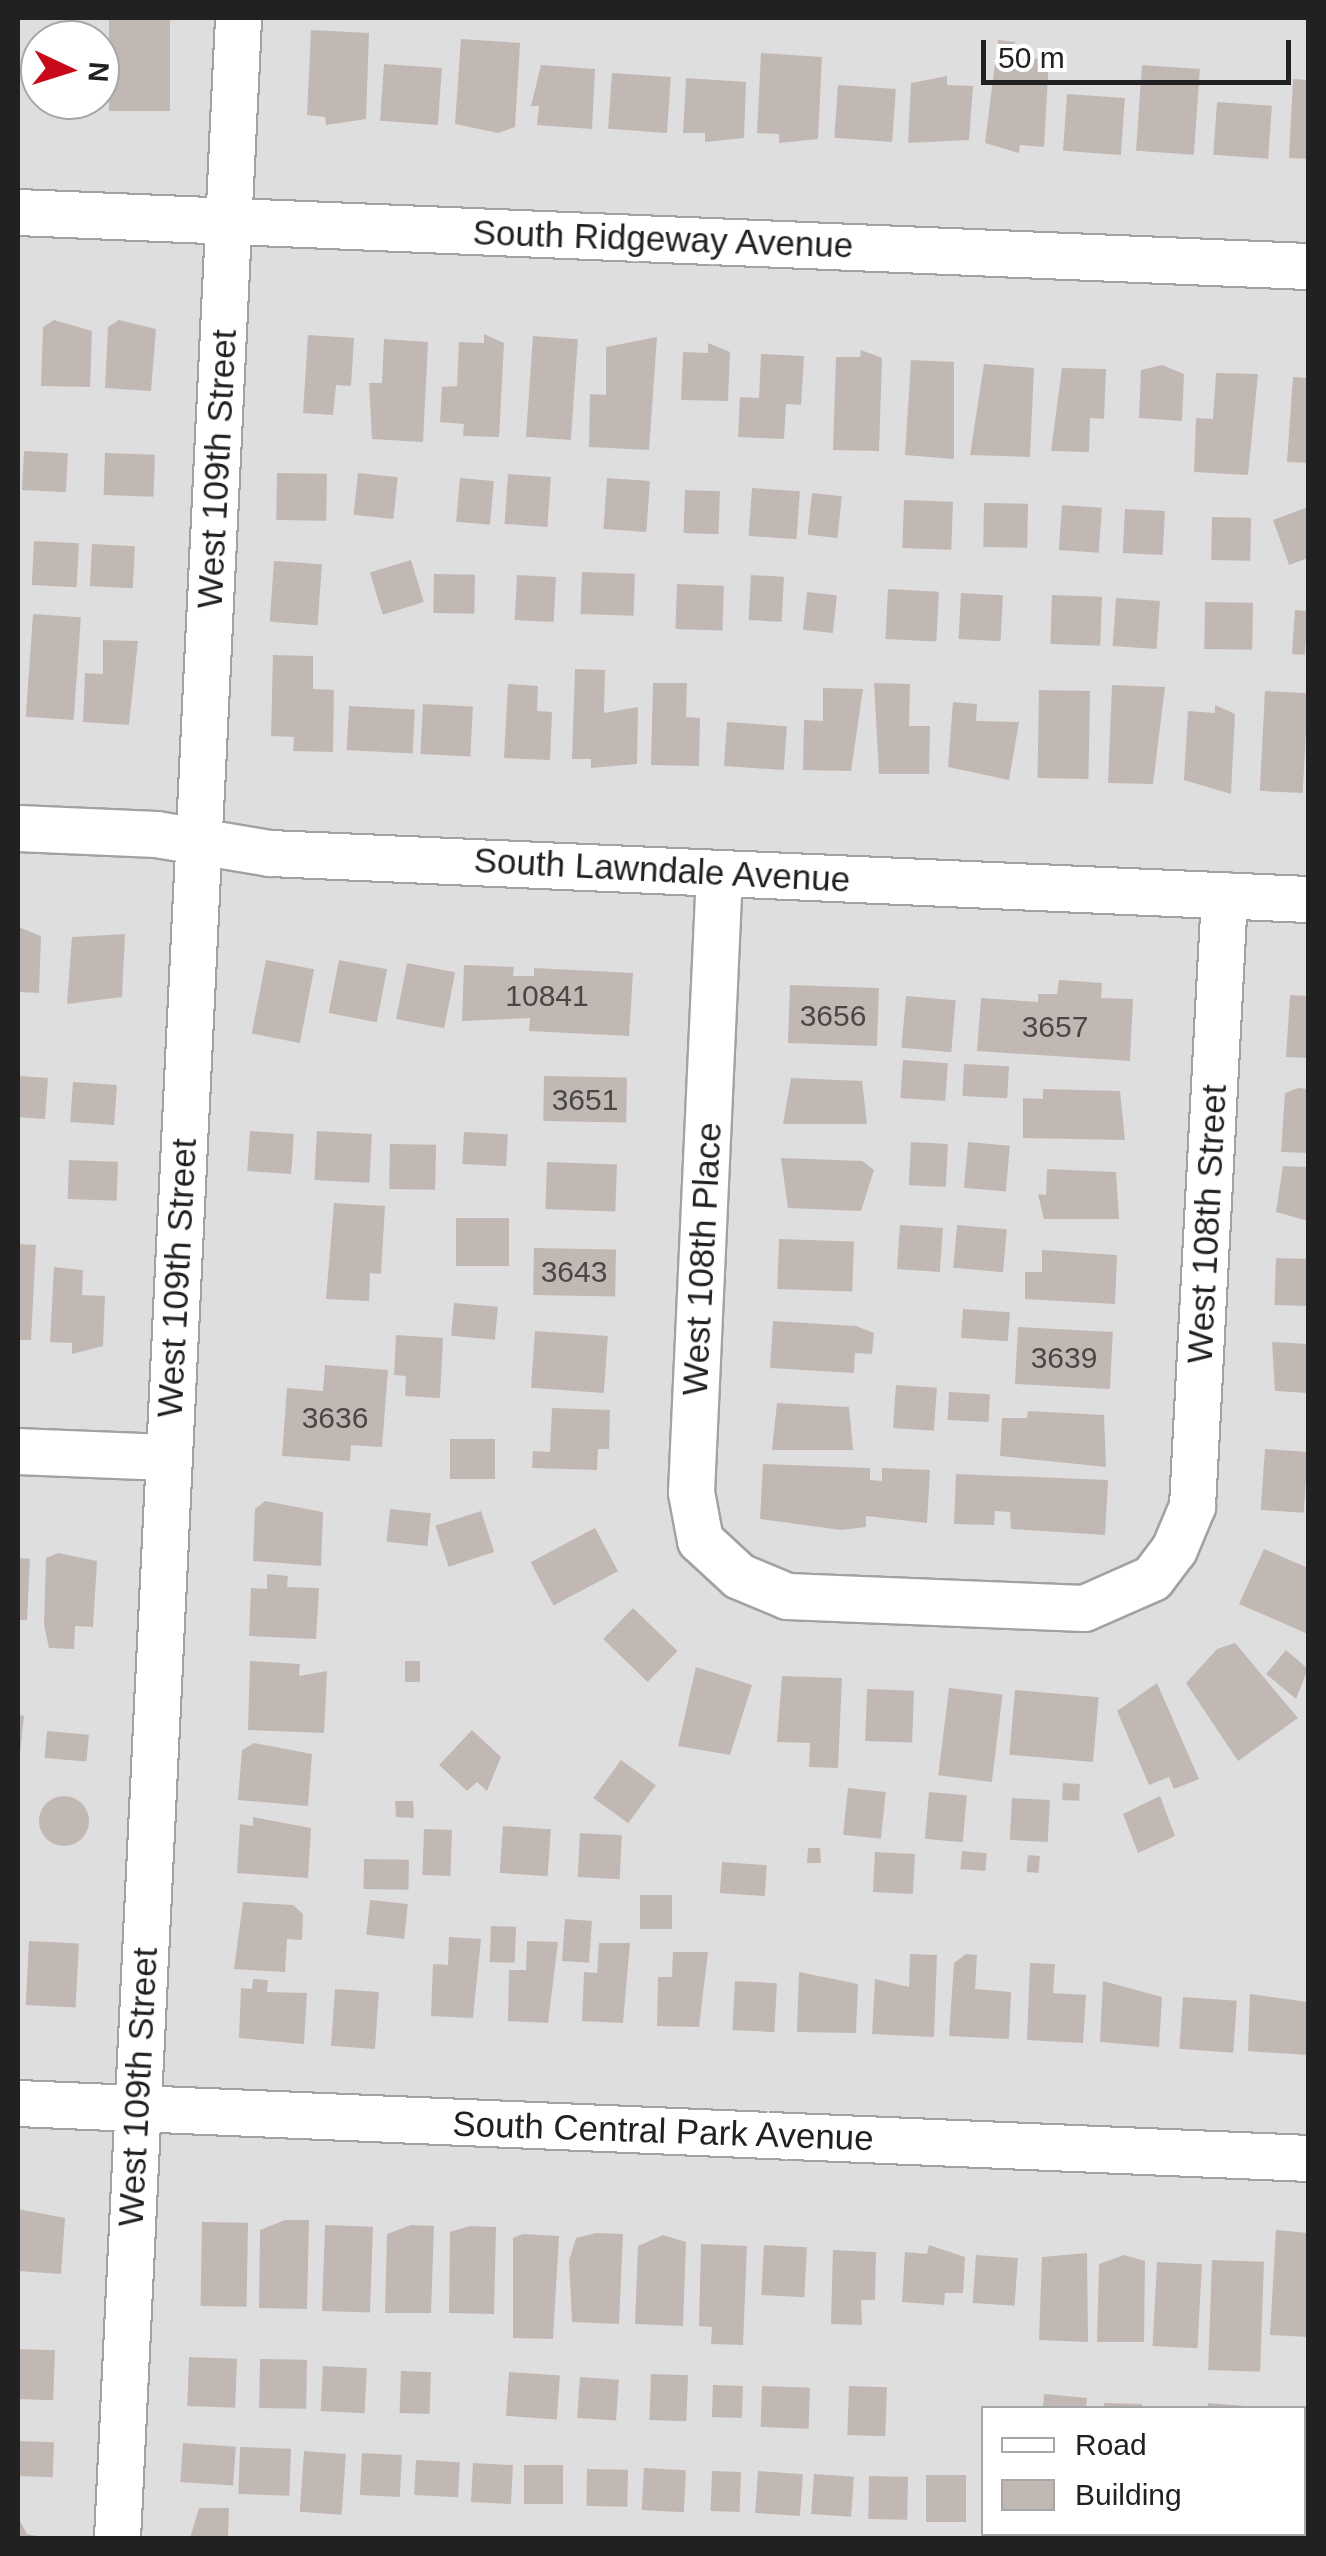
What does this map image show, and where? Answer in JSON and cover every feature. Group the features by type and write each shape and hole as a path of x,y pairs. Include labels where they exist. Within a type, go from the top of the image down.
{"street":[{"name":"West 109th Street","path":"117,2538 238,18"},
{"name":"South Ridgeway Avenue","path":"18,212 1308,266"},
{"name":"South Lawndale Avenue","path":"18,828 199,841 270,853 1308,899"},
{"name":"West 108th Place","path":"719,873 691,1492 700,1540 738,1576 787,1596 1084,1608 1152,1578 1174,1549"},
{"name":"West 108th Street","path":"1174,1549 1192,1506 1224,895"},
{"path":"18,1450 169,1457"},
{"name":"South Central Park Avenue","path":"18,2103 1308,2158"}],"shaded area":[{"path":"18,18 1308,18 1308,2538 18,2538"}],"building":[{"path":"170,18 170,111 120,111 120,20 109,20"},
{"path":"311,30 369,33 366,119 326,125 325,117 307,115"},
{"path":"461,39 520,43 515,127 498,133 455,124"},
{"path":"998,40 1015,42 1015,58 1049,59 1044,147 1020,145 1019,153 985,143"},
{"path":"761,53 822,57 818,139 779,143 779,134 757,133"},
{"path":"384,64 442,68 438,125 380,121"},
{"path":"541,65 595,69 592,129 537,125 539,106 531,106"},
{"path":"1142,65 1200,69 1194,155 1136,151"},
{"path":"612,73 671,77 667,133 608,129"},
{"path":"947,76 947,85 973,86 969,140 908,143 911,83"},
{"path":"686,78 746,82 744,138 705,142 705,133 683,133"},
{"path":"1293,79 1308,80 1308,159 1289,158"},
{"path":"838,85 896,89 892,142 834,138"},
{"path":"1067,94 1125,98 1121,155 1063,151"},
{"path":"1217,102 1272,106 1268,159 1213,155"},
{"path":"54,320 92,331 90,387 41,386 43,327"},
{"path":"119,320 156,329 151,391 105,388 108,327"},
{"path":"484,334 504,343 499,437 463,436 464,424 440,422 442,387 457,386 459,342 484,343"},
{"path":"308,335 354,338 351,386 336,385 333,415 303,413"},
{"path":"533,336 578,339 571,440 526,437"},
{"path":"657,337 649,450 589,447 590,394 606,395 606,347"},
{"path":"384,339 428,342 423,442 372,439 369,383 382,383"},
{"path":"708,343 730,352 728,401 681,400 683,352 708,353"},
{"path":"861,350 882,358 879,451 833,450 836,357 860,357"},
{"path":"761,354 804,356 801,405 786,404 784,439 738,437 740,397 759,398"},
{"path":"911,360 954,362 954,459 905,455"},
{"path":"984,364 1034,368 1030,457 970,455"},
{"path":"1162,365 1184,374 1182,421 1139,418 1141,370"},
{"path":"1062,368 1106,369 1104,419 1090,418 1089,452 1051,451"},
{"path":"1216,373 1258,374 1248,475 1194,472 1196,418 1213,419"},
{"path":"1293,377 1308,378 1308,463 1287,462"},
{"path":"24,451 68,453 66,492 22,490"},
{"path":"105,453 155,455 154,497 104,495"},
{"path":"277,473 327,474 326,521 276,520"},
{"path":"358,473 398,477 393,519 354,515"},
{"path":"508,474 551,477 547,527 505,524"},
{"path":"460,478 494,481 490,525 456,522"},
{"path":"607,478 650,481 646,532 603,529"},
{"path":"752,488 800,491 797,539 749,536"},
{"path":"685,490 720,491 718,534 683,533"},
{"path":"812,493 842,496 837,538 808,535"},
{"path":"904,500 953,502 951,550 902,548"},
{"path":"984,503 1028,504 1027,548 983,547"},
{"path":"1062,505 1102,508 1099,553 1059,550"},
{"path":"1308,507 1308,558 1289,565 1273,520"},
{"path":"1125,509 1165,511 1163,555 1123,553"},
{"path":"1212,517 1251,518 1250,561 1211,560"},
{"path":"34,541 79,543 77,587 32,585"},
{"path":"92,544 135,546 133,588 90,586"},
{"path":"411,560 424,602 383,615 370,573"},
{"path":"274,561 322,564 318,625 270,622"},
{"path":"582,572 635,574 634,616 581,614"},
{"path":"434,574 475,575 474,614 433,613"},
{"path":"517,575 556,577 554,622 515,620"},
{"path":"751,575 784,577 782,622 749,620"},
{"path":"677,584 724,586 722,631 675,629"},
{"path":"888,589 939,592 936,642 885,639"},
{"path":"807,592 837,595 833,633 803,630"},
{"path":"961,593 1003,595 1001,641 959,639"},
{"path":"1052,595 1102,597 1100,646 1050,644"},
{"path":"1116,598 1160,601 1157,649 1113,646"},
{"path":"1205,602 1253,603 1252,650 1204,649"},
{"path":"1295,610 1308,611 1305,655 1292,654"},
{"path":"33,614 81,617 74,720 26,717"},
{"path":"103,640 138,641 129,725 83,722 85,673 103,674"},
{"path":"273,655 313,656 313,689 334,690 333,752 293,751 294,737 271,736"},
{"path":"575,669 605,670 604,713 638,707 637,764 591,768 591,759 572,759"},
{"path":"653,683 687,683 686,717 700,718 699,766 651,765"},
{"path":"874,683 910,684 909,726 930,726 929,774 879,774"},
{"path":"508,684 538,686 537,711 552,712 550,760 504,758"},
{"path":"1112,685 1165,687 1153,784 1108,783"},
{"path":"823,688 863,689 851,771 803,770 804,720 823,721"},
{"path":"1039,690 1090,691 1088,779 1037,778"},
{"path":"1265,691 1308,693 1303,793 1260,791"},
{"path":"953,702 977,704 976,721 1019,722 1009,780 948,767"},
{"path":"423,704 473,707 470,757 420,754"},
{"path":"1215,705 1235,714 1231,794 1184,780 1188,711 1215,713"},
{"path":"349,706 415,709 413,753 347,750"},
{"path":"727,722 787,726 784,770 724,766"},
{"path":"18,927 41,936 39,993 18,992"},
{"path":"125,934 122,997 67,1004 72,937"},
{"path":"266,960 314,969 300,1043 252,1034"},
{"path":"339,960 387,969 377,1022 329,1013"},
{"path":"407,963 455,972 444,1028 396,1019"},
{"path":"464,965 514,967 513,976 534,976 534,968 633,973 629,1036 529,1031 530,1018 462,1021"},
{"path":"1059,980 1102,983 1101,998 1133,999 1130,1061 977,1051 981,998 1038,1002 1038,994 1057,994"},
{"path":"790,985 879,988 877,1046 788,1043"},
{"path":"1290,995 1308,996 1308,1058 1286,1057"},
{"path":"906,996 956,1000 951,1052 901,1048"},
{"path":"903,1060 948,1063 945,1101 900,1098"},
{"path":"964,1064 1009,1066 1007,1098 962,1096"},
{"path":"19,1076 48,1078 45,1119 18,1117"},
{"path":"544,1076 627,1077 626,1122 543,1121"},
{"path":"791,1078 862,1081 867,1124 783,1124"},
{"path":"73,1082 117,1085 114,1125 70,1122"},
{"path":"1043,1089 1120,1091 1125,1140 1023,1138 1023,1098 1043,1099"},
{"path":"1308,1089 1308,1153 1281,1152 1285,1093"},
{"path":"250,1131 294,1134 291,1174 247,1171"},
{"path":"317,1131 372,1134 369,1183 314,1180"},
{"path":"464,1132 508,1134 506,1166 462,1164"},
{"path":"911,1142 948,1144 946,1187 909,1185"},
{"path":"968,1142 1010,1146 1006,1191 964,1188"},
{"path":"390,1144 436,1145 435,1190 389,1189"},
{"path":"781,1158 862,1161 874,1170 861,1211 788,1208"},
{"path":"69,1160 118,1162 117,1201 68,1199"},
{"path":"547,1162 617,1164 615,1211 545,1209"},
{"path":"1283,1166 1308,1167 1308,1221 1276,1212"},
{"path":"1047,1169 1116,1172 1119,1219 1044,1219 1038,1194 1046,1195"},
{"path":"334,1203 385,1206 381,1274 370,1273 369,1301 326,1299"},
{"path":"456,1218 509,1218 509,1266 456,1266"},
{"path":"900,1225 943,1228 940,1272 897,1269"},
{"path":"957,1225 1007,1229 1003,1272 953,1268"},
{"path":"779,1239 854,1242 852,1292 777,1289"},
{"path":"18,1244 36,1245 31,1340 18,1340"},
{"path":"534,1248 616,1249 615,1296 533,1295"},
{"path":"1042,1250 1117,1255 1115,1304 1025,1299 1025,1272 1042,1272"},
{"path":"1276,1258 1308,1259 1306,1306 1274,1305"},
{"path":"54,1267 83,1270 82,1295 105,1296 103,1346 72,1354 72,1343 50,1342"},
{"path":"454,1303 498,1307 495,1340 451,1336"},
{"path":"963,1309 1010,1312 1008,1341 961,1338"},
{"path":"773,1321 856,1326 874,1333 872,1354 855,1353 854,1373 770,1368"},
{"path":"1018,1327 1113,1332 1110,1389 1015,1384"},
{"path":"535,1331 608,1336 604,1393 531,1388"},
{"path":"396,1335 443,1338 440,1398 405,1396 406,1376 394,1375"},
{"path":"1272,1342 1308,1344 1308,1393 1275,1391"},
{"path":"325,1365 388,1370 382,1447 351,1445 350,1461 282,1456 287,1388 323,1391"},
{"path":"896,1385 937,1388 934,1431 893,1428"},
{"path":"949,1392 990,1394 988,1422 948,1420"},
{"path":"777,1403 849,1407 853,1450 772,1450"},
{"path":"552,1408 610,1410 609,1449 598,1449 597,1470 532,1468 533,1451 550,1452"},
{"path":"1028,1411 1104,1415 1106,1467 1000,1456 1002,1418 1027,1418"},
{"path":"450,1439 495,1439 495,1479 450,1479"},
{"path":"1265,1449 1308,1452 1304,1513 1261,1510"},
{"path":"763,1464 870,1468 870,1480 882,1481 882,1468 930,1470 927,1523 866,1516 866,1527 841,1530 760,1519"},
{"path":"956,1474 1108,1480 1105,1535 1011,1529 1010,1512 995,1511 994,1525 954,1524"},
{"path":"265,1501 323,1512 321,1566 253,1561 255,1509"},
{"path":"390,1509 431,1513 427,1546 387,1542"},
{"path":"481,1511 494,1552 449,1567 435,1526"},
{"path":"595,1528 618,1571 554,1606 531,1562"},
{"path":"1264,1549 1308,1568 1308,1634 1239,1604"},
{"path":"58,1553 97,1561 93,1627 75,1626 74,1649 49,1648 44,1625 46,1558"},
{"path":"18,1558 30,1559 27,1620 18,1620"},
{"path":"267,1574 288,1576 287,1587 319,1588 316,1639 249,1636 251,1588 267,1589"},
{"path":"633,1608 678,1651 648,1682 603,1639"},
{"path":"1235,1643 1298,1718 1238,1761 1186,1683 1217,1649"},
{"path":"1286,1650 1308,1669 1296,1699 1266,1674"},
{"path":"250,1661 300,1664 299,1676 327,1671 324,1733 248,1730"},
{"path":"405,1661 420,1661 420,1682 405,1682"},
{"path":"696,1667 752,1685 730,1755 678,1746"},
{"path":"782,1676 842,1678 838,1768 809,1767 810,1743 777,1742"},
{"path":"1157,1683 1199,1779 1174,1789 1169,1777 1149,1785 1117,1711"},
{"path":"949,1688 1003,1695 992,1782 938,1775"},
{"path":"867,1689 914,1691 912,1743 865,1741"},
{"path":"1015,1690 1099,1697 1093,1762 1009,1755"},
{"path":"18,1715 24,1716 20,1754 18,1754"},
{"path":"472,1730 501,1757 487,1791 477,1782 467,1791 439,1765"},
{"path":"47,1731 89,1735 86,1762 45,1758"},
{"path":"254,1743 312,1754 308,1806 238,1800 242,1750"},
{"path":"621,1760 656,1785 628,1823 593,1798"},
{"path":"1063,1783 1080,1784 1079,1801 1062,1800"},
{"path":"848,1788 886,1792 881,1839 843,1835"},
{"path":"929,1792 967,1795 963,1842 925,1839"},
{"path":"1160,1796 1175,1836 1138,1853 1123,1814"},
{"path":"54,1797 74,1797 88,1811 88,1831 74,1845 54,1845 40,1831 40,1811"},
{"path":"1012,1798 1050,1800 1048,1842 1010,1840"},
{"path":"395,1801 413,1801 414,1818 396,1817"},
{"path":"253,1817 311,1828 308,1878 237,1873 240,1824 253,1826"},
{"path":"503,1826 551,1829 548,1876 500,1873"},
{"path":"424,1829 452,1830 450,1876 422,1875"},
{"path":"580,1833 622,1835 620,1879 578,1877"},
{"path":"808,1848 820,1848 821,1863 807,1863"},
{"path":"962,1851 987,1853 985,1871 960,1869"},
{"path":"875,1852 915,1854 913,1894 873,1892"},
{"path":"1028,1855 1040,1856 1038,1873 1027,1872"},
{"path":"364,1859 409,1860 408,1890 363,1889"},
{"path":"722,1862 767,1865 765,1896 720,1893"},
{"path":"640,1895 672,1895 672,1929 640,1929"},
{"path":"370,1900 408,1904 404,1939 366,1935"},
{"path":"243,1902 293,1905 303,1914 302,1940 287,1939 285,1972 234,1969"},
{"path":"565,1919 592,1921 589,1963 562,1961"},
{"path":"491,1926 516,1927 515,1963 490,1962"},
{"path":"449,1937 481,1939 473,2018 431,2016 433,1964 448,1965"},
{"path":"29,1941 79,1944 76,2008 26,2005"},
{"path":"527,1941 558,1942 548,2023 508,2021 509,1970 526,1970"},
{"path":"599,1943 630,1943 623,2023 582,2021 584,1972 597,1973"},
{"path":"673,1952 708,1952 699,2027 657,2026 658,1977 672,1977"},
{"path":"910,1954 937,1955 934,2037 872,2034 875,1979 909,1987"},
{"path":"966,1954 977,1955 975,1989 1011,1992 1009,2039 949,2036 954,1963"},
{"path":"1030,1963 1055,1964 1053,1993 1086,1995 1083,2043 1027,2040"},
{"path":"799,1972 858,1984 856,2033 797,2032"},
{"path":"253,1979 268,1980 267,1992 307,1993 304,2044 239,2038 241,1988 252,1989"},
{"path":"735,1981 777,1983 774,2032 732,2030"},
{"path":"1103,1981 1162,1997 1159,2047 1100,2042"},
{"path":"335,1989 379,1992 375,2049 331,2046"},
{"path":"1250,1994 1308,2002 1307,2055 1248,2051"},
{"path":"1183,1997 1237,2001 1233,2053 1179,2049"},
{"path":"18,2209 65,2218 61,2274 18,2271"},
{"path":"285,2220 309,2220 307,2309 259,2308 260,2230"},
{"path":"202,2222 248,2223 247,2307 201,2306"},
{"path":"325,2225 373,2227 370,2313 322,2311"},
{"path":"411,2225 434,2226 431,2313 385,2313 387,2234"},
{"path":"470,2226 496,2227 494,2314 449,2313 450,2232"},
{"path":"1276,2230 1308,2233 1308,2337 1270,2335"},
{"path":"596,2233 623,2234 619,2324 572,2322 569,2261 576,2238"},
{"path":"523,2234 559,2236 553,2339 513,2338 513,2238"},
{"path":"663,2235 686,2242 683,2326 635,2324 638,2246"},
{"path":"701,2244 747,2246 743,2345 711,2344 712,2327 699,2326"},
{"path":"764,2245 807,2247 804,2297 761,2295"},
{"path":"929,2245 965,2257 963,2293 945,2293 944,2305 902,2302 905,2252 927,2254"},
{"path":"833,2250 876,2252 875,2300 861,2300 862,2325 831,2324"},
{"path":"1087,2253 1088,2342 1039,2340 1042,2257"},
{"path":"976,2255 1018,2258 1015,2306 973,2303"},
{"path":"1124,2255 1145,2261 1144,2342 1097,2342 1099,2264"},
{"path":"1212,2260 1264,2262 1260,2372 1208,2370"},
{"path":"1157,2262 1202,2264 1198,2348 1153,2346"},
{"path":"18,2349 55,2350 53,2400 18,2399"},
{"path":"189,2357 237,2359 235,2408 187,2406"},
{"path":"260,2359 307,2360 306,2409 259,2408"},
{"path":"323,2366 367,2368 365,2413 321,2411"},
{"path":"401,2371 431,2372 430,2414 400,2413"},
{"path":"509,2372 560,2376 557,2419 506,2416"},
{"path":"651,2374 688,2375 686,2421 649,2420"},
{"path":"580,2377 619,2380 616,2421 577,2418"},
{"path":"713,2385 743,2386 742,2418 712,2417"},
{"path":"762,2386 810,2388 809,2429 761,2427"},
{"path":"849,2386 887,2387 885,2436 847,2435"},
{"path":"1044,2394 1087,2398 1086,2406 1043,2406"},
{"path":"1104,2403 1142,2404 1142,2406"},
{"path":"1306,2408 1308,2408 1306,2453"},
{"path":"18,2441 54,2442 53,2477 18,2476"},
{"path":"183,2443 236,2447 233,2486 180,2482"},
{"path":"240,2447 291,2449 289,2496 238,2494"},
{"path":"304,2451 346,2454 342,2515 300,2512"},
{"path":"362,2453 402,2455 400,2497 360,2495"},
{"path":"416,2460 460,2462 458,2497 414,2495"},
{"path":"473,2463 513,2465 511,2504 471,2502"},
{"path":"524,2465 563,2465 563,2504 524,2504"},
{"path":"644,2468 686,2470 684,2512 642,2510"},
{"path":"587,2469 628,2470 627,2507 586,2506"},
{"path":"712,2471 741,2472 740,2512 711,2511"},
{"path":"758,2471 803,2474 800,2516 755,2513"},
{"path":"814,2474 854,2477 851,2517 811,2514"},
{"path":"926,2475 966,2475 966,2522 926,2522"},
{"path":"869,2476 908,2477 907,2520 868,2519"},
{"path":"199,2508 229,2508 228,2538 190,2538"},
{"path":"18,2517 27,2534 47,2538 18,2538"}]}
